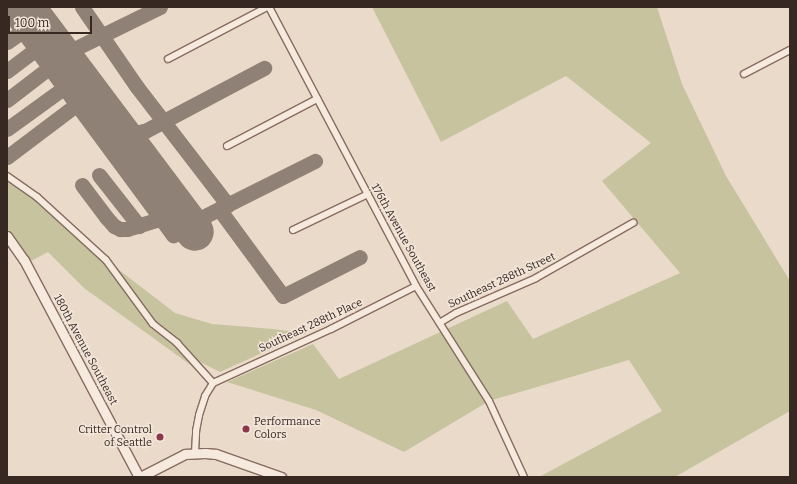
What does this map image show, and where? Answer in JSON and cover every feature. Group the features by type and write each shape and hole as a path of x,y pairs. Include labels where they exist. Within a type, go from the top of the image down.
{"street":[{"path":"168,59 268,7"},
{"name":"176th Avenue Southeast","path":"268,7 416,286 441,322 488,401 524,477"},
{"path":"744,74 790,50"},
{"path":"227,146 318,99"},
{"path":"7,176 37,197 106,260 153,324 177,343 213,384 205,396 199,415 196,430 195,453"},
{"path":"293,230 368,194"},
{"name":"Southeast 288th Street","path":"441,322 456,313 536,278 633,223"},
{"name":"180th Avenue Southeast","path":"7,236 24,260 140,477"},
{"name":"Southeast 288th Place","path":"213,384 331,329 416,286"},
{"path":"140,477 175,458 195,453 216,454 282,477"}],"shaded area":[{"path":"372,7 657,7 682,84 726,176 790,281 790,411 675,477 539,477 662,411 629,360 489,401 404,452 316,410 227,382 313,344 339,379 507,301 533,339 680,273 602,181 651,143 566,76 441,142"},
{"path":"7,176 37,197 106,260 175,313 212,324 306,333 220,372 198,361 192,366 84,288 48,252 29,262 7,228"}],"taxiway":[{"path":"82,7 137,87 228,205"},
{"path":"62,55 160,7"},
{"path":"7,10 173,235 189,224 315,161"},
{"path":"7,42 23,31"},
{"path":"7,71 36,49"},
{"path":"7,100 50,67"},
{"path":"122,135 145,131 264,68"},
{"path":"7,129 65,87"},
{"path":"7,157 77,104"},
{"path":"87,117 101,107"},
{"path":"99,175 139,226"},
{"path":"82,185 106,217 114,226 120,229 127,229 162,218"},
{"path":"219,209 283,296 360,257"}],"runway":[{"path":"26,7 195,232"}],"place":[{"name":"Performance Colors","path":"246,429"},
{"name":"Critter Control of Seattle","path":"160,437"}]}
